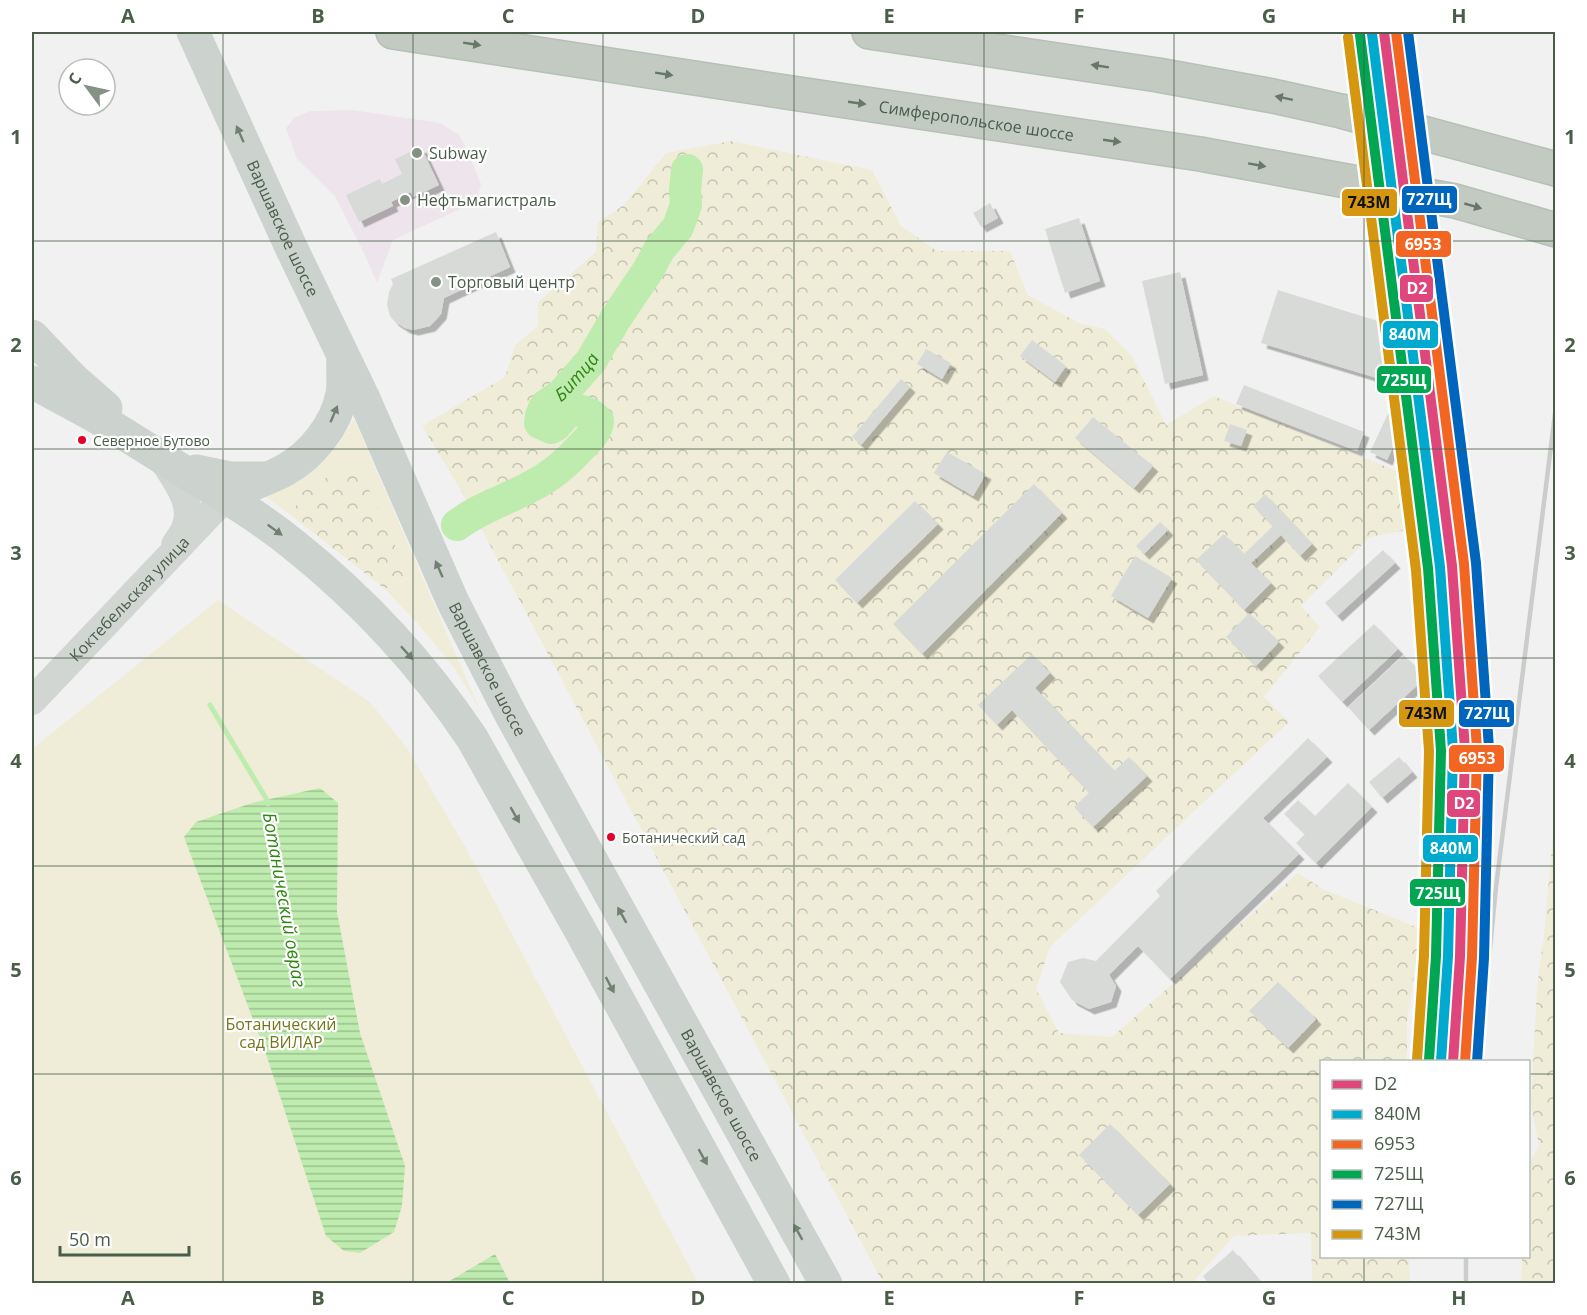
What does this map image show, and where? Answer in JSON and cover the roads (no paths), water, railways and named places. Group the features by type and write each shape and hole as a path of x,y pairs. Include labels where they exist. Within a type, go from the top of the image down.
{"highway":[{"name":"Симферопольское шоссе","path":"393,32 1200,154 1455,201 1556,230"},
{"path":"869,32 1158,75 1273,96 1341,111 1556,169"},
{"path":"891,32 930,40"}],"main road":[{"name":"Варшавское шоссе","path":"193,32 290,245 365,401 453,602 508,709 826,1284"},
{"path":"32,336 73,379 161,457 190,470 206,474 230,478 266,478"},
{"path":"226,497 284,471 300,461 313,448 326,432 337,411 342,394 343,356"},
{"path":"32,382 96,417 226,497 294,544 345,589 411,657 472,738 774,1284"}],"street":[{"path":"161,457 181,489 188,516 186,528 164,562"},
{"name":"Коктебельская улица","path":"32,701 226,497"}],"water":[{"path":"320,788 338,803 337,912 360,1033 405,1166 402,1206 394,1232 360,1253 344,1251 326,1236 265,1051 184,837 196,822 252,803"},
{"path":"495,1254 510,1283 446,1283"}],"waterway":[{"name":"Битца","path":"457,525 551,474 570,459 594,432 598,421 592,415 584,412 568,411 551,428 540,423 541,416 545,406 562,394 591,361 659,250 678,227 686,205 687,170"},
{"name":"Ботанический овраг","path":"210,705 268,804"}],"railway":[{"path":"1479,1060 1496,887 1556,406"},
{"path":"1466,1258 1466,1284"}],"place":[{"name":"Subway","path":"417,153"},
{"name":"Нефтьмагистраль","path":"405,200"},
{"name":"Торговый центр","path":"436,282"},
{"name":"Северное Бутово","path":"82,440"},
{"name":"Ботанический сад","path":"611,837"}],"park label":[{"name":"Ботанический сад ВИЛАР","path":"281,1033"}]}
